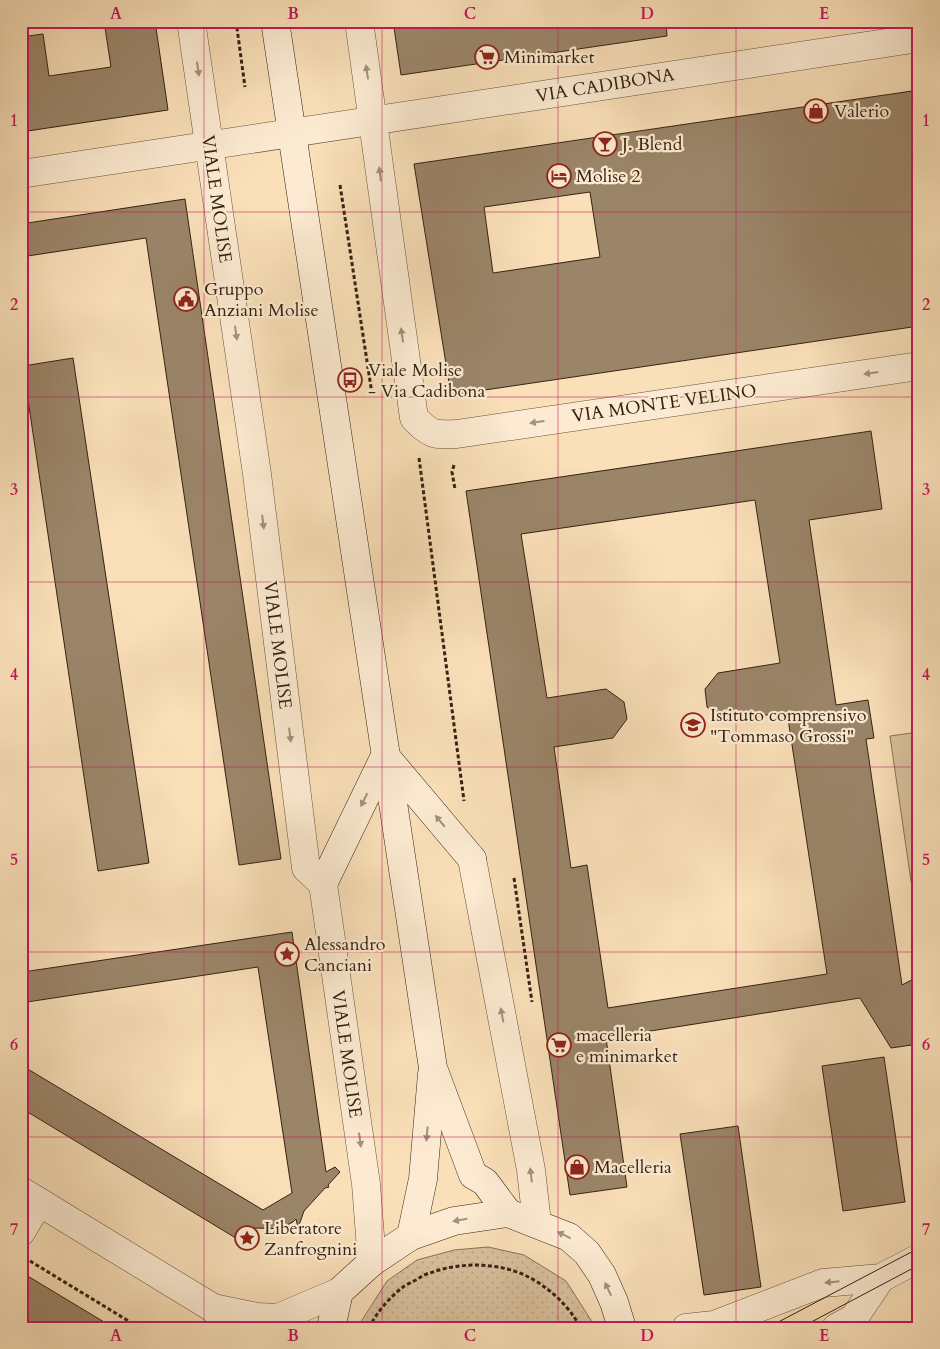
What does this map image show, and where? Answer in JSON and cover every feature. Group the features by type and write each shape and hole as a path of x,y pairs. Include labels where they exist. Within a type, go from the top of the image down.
{"street":[{"name":"VIALE MOLISE","path":"192,21 256,474 306,868 323,884 366,1184 372,1262"},
{"path":"274,21 433,1068 473,1175 485,1182 508,1213"},
{"path":"359,21 414,418"},
{"name":"VIA CADIBONA","path":"21,174 919,38"},
{"name":"VIA MONTE VELINO","path":"414,418 428,432 457,434 919,366"},
{"path":"386,756 472,859 531,1170 537,1224"},
{"path":"323,884 386,756"},
{"path":"411,1236 423,1179 433,1068"},
{"path":"23,1244 30,1196 213,1308 234,1328"},
{"path":"213,1308 257,1317 278,1318 339,1292 372,1262 411,1236 454,1221 508,1213 569,1237 587,1253 602,1275 614,1302 622,1328"},
{"path":"686,1328 714,1325 823,1283 881,1278 919,1258"},
{"path":"836,1328 854,1318 881,1278"},
{"path":"331,1328 339,1292"}],"path":[{"path":"236,21 245,87"},
{"path":"340,185 372,394"},
{"path":"414,418 465,810"},
{"path":"514,878 532,1002"},
{"path":"23,1244 140,1328"},
{"path":"369,1328 387,1302 404,1286 430,1273 456,1266 482,1265 509,1269 532,1279 556,1295 572,1313 581,1328"}],"shaded area":[{"path":"919,732 919,887 912,888 890,736"},
{"path":"488,1247 524,1255 566,1281 596,1328 357,1328 387,1281 417,1260 454,1250"}],"building":[{"path":"104,21 155,21 168,110 21,132 21,37 43,34 49,76 111,67"},
{"path":"393,21 666,21 667,36 401,75"},
{"path":"919,90 919,326 451,395 414,164","holes":["590,192 600,257 493,273 484,207"]},
{"path":"185,199 281,859 239,865 146,238 21,257 21,224"},
{"path":"73,358 149,863 98,871 23,366"},
{"path":"871,431 882,509 809,520 836,705 868,700 874,738 866,739 902,985 919,976 919,1044 891,1048 860,998 606,1038 627,1187 570,1195 466,491","holes":["755,500 780,663 718,673 705,689 707,707 725,721 787,712 827,974 608,1008 587,865 571,868 554,747 613,738 627,719 624,702 606,689 547,698 521,534"]},
{"path":"292,932 326,1172 335,1167 340,1172 328,1185 329,1187 325,1188 304,1211 298,1228 296,1219 287,1225 295,1229 253,1228 244,1243 21,1108 21,1065 263,1210 292,1193 258,967 27,1002 23,972"},
{"path":"884,1057 905,1202 843,1211 822,1066"},
{"path":"738,1126 761,1287 704,1295 680,1134"},
{"path":"21,1272 114,1328 21,1328"}],"tram line":[{"path":"767,1328 919,1248"},
{"path":"800,1328 919,1265"}],"place":[{"name":"Minimarket","path":"487,57"},
{"name":"Valerio","path":"816,111"},
{"name":"J. Blend","path":"605,144"},
{"name":"Molise 2","path":"559,176"},
{"name":"Gruppo Anziani Molise","path":"186,299"},
{"name":"Viale Molise - Via Cadibona","path":"350,380"},
{"name":"Istituto comprensivo \"Tommaso Grossi\"","path":"693,725"},
{"name":"Alessandro Canciani","path":"287,954"},
{"name":"macelleria e minimarket","path":"559,1045"},
{"name":"Macelleria","path":"577,1167"},
{"name":"Liberatore Zanfrognini","path":"247,1238"}]}
